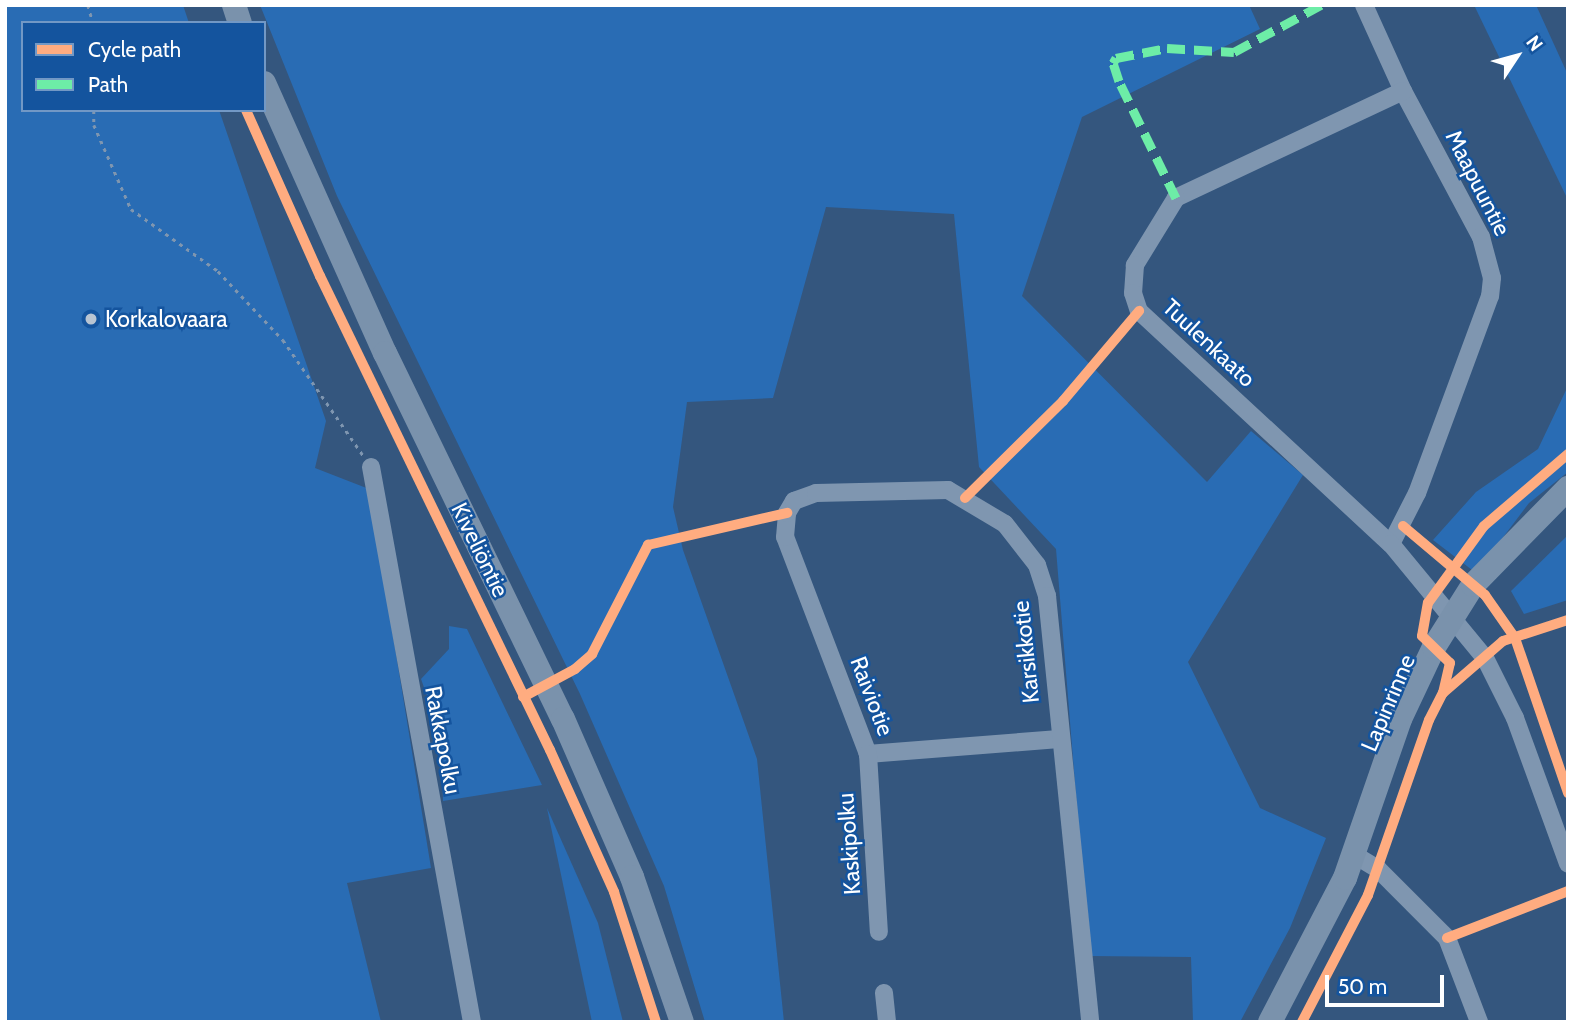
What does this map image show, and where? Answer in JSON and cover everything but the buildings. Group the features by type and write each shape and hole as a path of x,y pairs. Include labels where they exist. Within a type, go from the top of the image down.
{"street":[{"name":"Maapuuntie","path":"1364,5 1403,91 1480,237 1492,278 1490,296 1417,493 1391,544"},
{"name":"Kiveliöntie","path":"266,87 385,353 563,719 632,877 682,1022"},
{"name":"Tuulenkaato","path":"1403,91 1175,198 1135,265 1133,293 1139,311 1391,544 1453,617 1495,674 1568,864"},
{"name":"Rakkapolku","path":"371,467 472,1022"},
{"name":"Lapinrinne","path":"1270,1022 1345,878 1401,719 1453,617 1510,544 1568,488"},
{"name":"Karsikkotie","path":"787,513 794,501 816,493 948,489 1005,524 1037,565 1047,597 1059,739 1090,1022"},
{"name":"Raiviotie","path":"787,513 785,537 868,754 1059,739"},
{"name":"Kaskipolku","path":"868,754 879,932"},
{"path":"1353,854 1378,869 1447,938 1479,1022"},
{"path":"884,993 887,1022"}],"path":[{"path":"94,112 94,125 131,209 218,271 283,340 326,396 371,467"},
{"path":"371,467 372,441"}],"shaded area":[{"path":"5,5 183,5 188,21 21,21 21,112 220,112 326,421 315,468 369,489 431,868 347,883 381,1022 5,1022"},
{"path":"260,5 1249,5 1260,29 1082,117 1022,296 1207,482 1251,431 1303,475 1188,662 1260,808 1326,838 1290,928 1240,1022 1193,1022 1191,957 1089,956 1056,549 979,467 954,214 826,207 773,398 687,402 673,507 683,550 757,759 784,1022 705,1022 664,886 580,694 337,196"},
{"path":"1474,5 1536,5 1568,75 1568,200"},
{"path":"1568,386 1568,472 1529,503 1476,573 1433,540 1476,492 1538,449"},
{"path":"1568,535 1568,600 1524,614 1511,591"},
{"path":"449,626 467,629 542,785 443,801 441,735 421,679 449,649"},
{"path":"547,808 598,923 623,1022 592,1022"}],"marked path":[{"path":"1176,198 1119,81 1113,63 1116,58 1167,48 1234,52 1321,5"}],"cycle path":[{"path":"247,112 320,276 550,750 614,892 656,1022"},
{"path":"965,498 1063,401 1139,311"},
{"path":"1302,1022 1368,895 1429,720 1443,693 1450,663 1422,636 1428,603 1484,526 1568,454"},
{"path":"523,697 575,669 592,654 648,545 787,513"},
{"path":"1403,526 1485,595 1515,638 1568,793"},
{"path":"1443,693 1503,641 1568,620"},
{"path":"1447,938 1568,891"}],"place":[{"name":"Korkalovaara","path":"91,319"}]}
